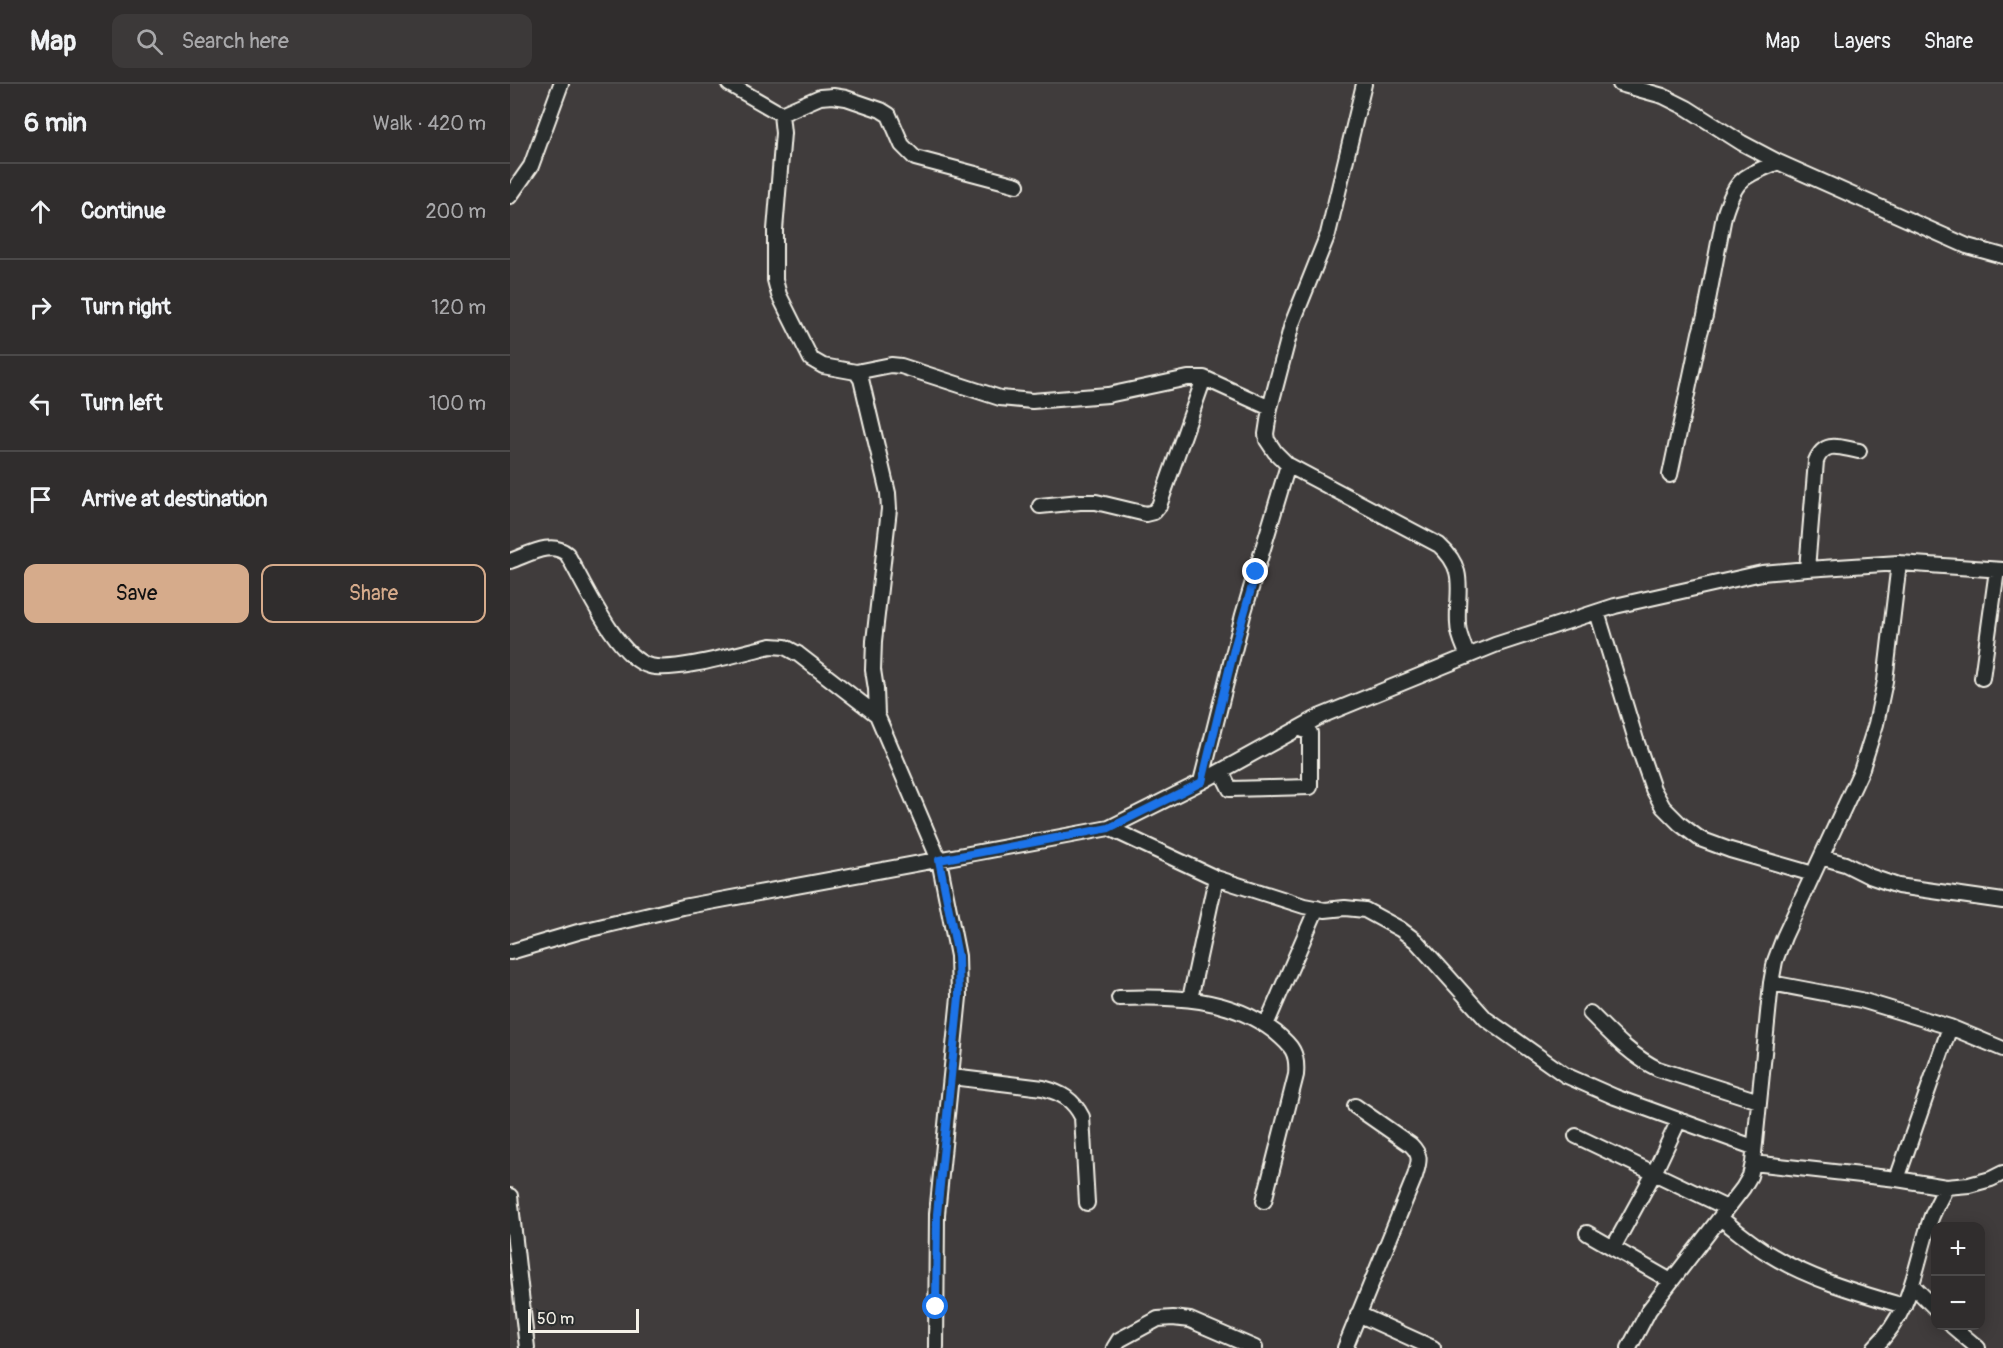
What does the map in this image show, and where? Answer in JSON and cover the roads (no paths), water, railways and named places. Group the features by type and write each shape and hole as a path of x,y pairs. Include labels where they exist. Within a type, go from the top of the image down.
{"street":[{"path":"510,196 531,166 561,84"},
{"path":"729,84 782,114"},
{"path":"1364,84 1328,234 1292,324 1270,408 1267,440 1288,465 1439,545 1448,553 1458,573 1458,626 1468,656"},
{"path":"1620,84 1663,96 1779,162 1966,246 2003,256"},
{"path":"782,114 820,97 846,98 881,110 888,115 902,146 915,158 1017,185"},
{"path":"782,114 783,133 775,230 775,280 779,295 811,359 823,366 856,372 891,365 901,366 1000,398 1032,401 1108,395 1188,378 1204,378 1270,408"},
{"path":"1670,475 1729,200 1737,184 1751,173 1779,162"},
{"path":"856,372 861,379 888,493 889,509 874,641 873,670 877,715 939,860 958,956 959,997 937,1214 936,1348"},
{"path":"1040,506 1088,502 1146,514 1154,512 1160,506 1204,378"},
{"path":"1807,569 1816,461 1819,454 1824,448 1831,446 1859,450"},
{"path":"1202,782 1243,615 1288,465"},
{"path":"510,561 547,548 561,549 567,554 617,642 632,657 649,666 670,668 771,646 785,647 815,666 877,715"},
{"path":"1629,1348 1648,1310 1750,1176 1775,961 1861,771 1876,724 1885,681 1899,563"},
{"path":"510,952 578,932 683,907 1109,828 1202,782 1321,716 1495,645 1615,606 1762,573 1899,563 2000,570 1982,678"},
{"path":"1597,612 1636,740 1653,789 1663,807 1680,824 1700,838 1730,850 1813,874"},
{"path":"1221,771 1230,789 1310,787 1310,733 1299,728"},
{"path":"1109,828 1216,878 1304,906 1365,910 1384,919 1416,941 1486,1019 1565,1076 1754,1148"},
{"path":"1821,857 1845,864 1869,876 1898,886 2003,901"},
{"path":"1190,999 1216,878"},
{"path":"1266,1025 1317,908"},
{"path":"1771,983 1861,1000 1950,1027 2003,1049"},
{"path":"1119,998 1190,999 1233,1009 1266,1025 1293,1049 1297,1059 1296,1075 1264,1201"},
{"path":"1590,1013 1645,1063 1759,1101"},
{"path":"1898,1179 1950,1027"},
{"path":"952,1077 1043,1088 1067,1097 1077,1107 1082,1117 1087,1203"},
{"path":"1345,1348 1419,1163 1418,1152 1411,1145 1356,1106"},
{"path":"1613,1248 1654,1173 1679,1120"},
{"path":"1576,1136 1654,1173 1724,1213 1768,1254 1844,1288 1904,1306"},
{"path":"1753,1163 1898,1179 1946,1187 1969,1185 2003,1173"},
{"path":"1874,1348 1898,1320 1912,1285 1930,1220 1946,1187"},
{"path":"510,1196 516,1329 527,1348"},
{"path":"1587,1233 1671,1281"},
{"path":"1912,1285 1931,1305"},
{"path":"1358,1314 1433,1348"},
{"path":"1114,1348 1119,1340 1158,1318 1190,1320 1255,1348"},
{"path":"1957,1330 1978,1348"}]}
